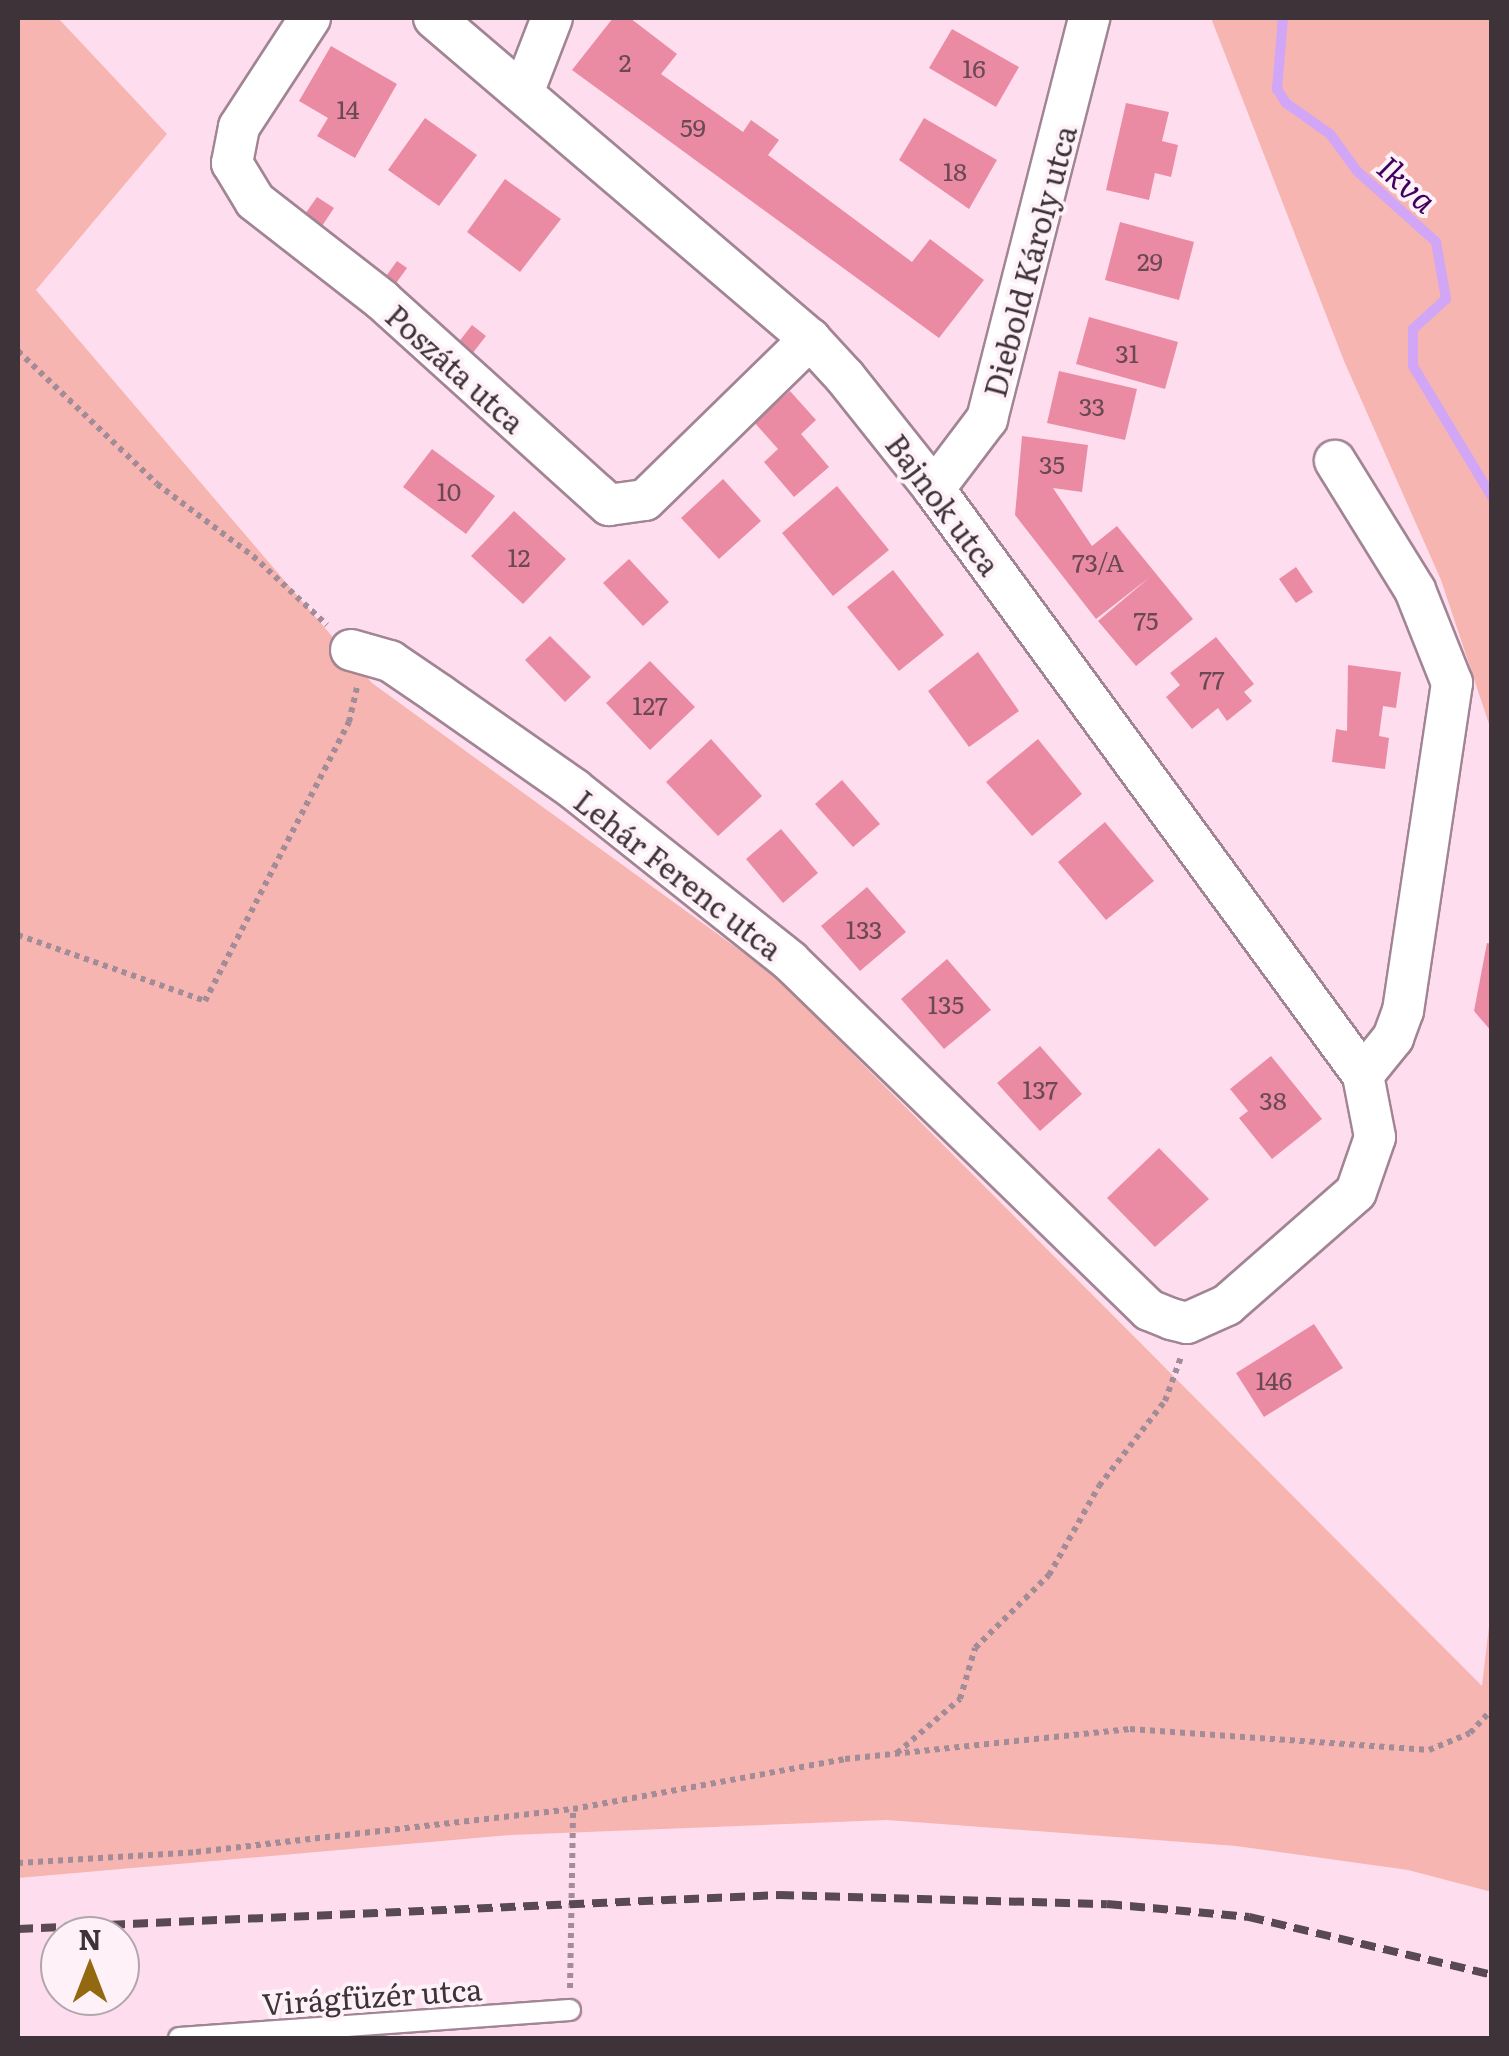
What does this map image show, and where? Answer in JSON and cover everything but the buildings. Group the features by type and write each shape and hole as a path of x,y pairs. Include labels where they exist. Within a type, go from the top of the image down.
{"street":[{"name":"Poszáta utca","path":"310,18 239,127 232,163 255,201 382,300 608,505 645,500 810,339"},
{"name":"Bajnok utca","path":"434,18 810,339 934,488 1363,1075 1376,1137 1356,1192 1322,1226 1206,1317"},
{"path":"523,93 552,18"},
{"name":"Diebold Károly utca","path":"934,488 987,418 1090,18"},
{"path":"1335,461 1414,590 1452,683 1403,1011 1393,1038 1363,1075"},
{"name":"Lehár Ferenc utca","path":"351,650 390,661 440,694 574,790 790,961 1149,1310 1187,1323 1206,1317"}],"lane":[{"name":"Virágfüzér utca","path":"179,2038 371,2033 570,2010"}],"path":[{"path":"18,352 157,484 299,595 351,650 358,682 349,722 205,1001 18,935"},
{"path":"896,1754 960,1699 975,1648 1050,1575 1099,1486 1165,1400 1176,1366 1206,1317"},
{"path":"18,1862 196,1852 573,1809 896,1754 1130,1729 1429,1750 1470,1733 1492,1709"},
{"path":"570,2010 573,1809"}],"shaded area":[{"path":"18,18 58,18 167,134 36,290 372,683 774,975 1482,1686 1491,1609 1492,1892 1408,1870 1236,1846 887,1820 511,1835 18,1878"},
{"path":"1211,18 1491,18 1491,730 1441,580 1344,361"}],"waterway":[{"name":"Ikva","path":"1283,18 1277,89 1286,103 1330,134 1357,171 1436,242 1446,299 1413,329 1413,366 1492,497"}],"railway":[{"path":"18,1929 779,1895 1107,1904 1249,1917 1492,1975"}]}
